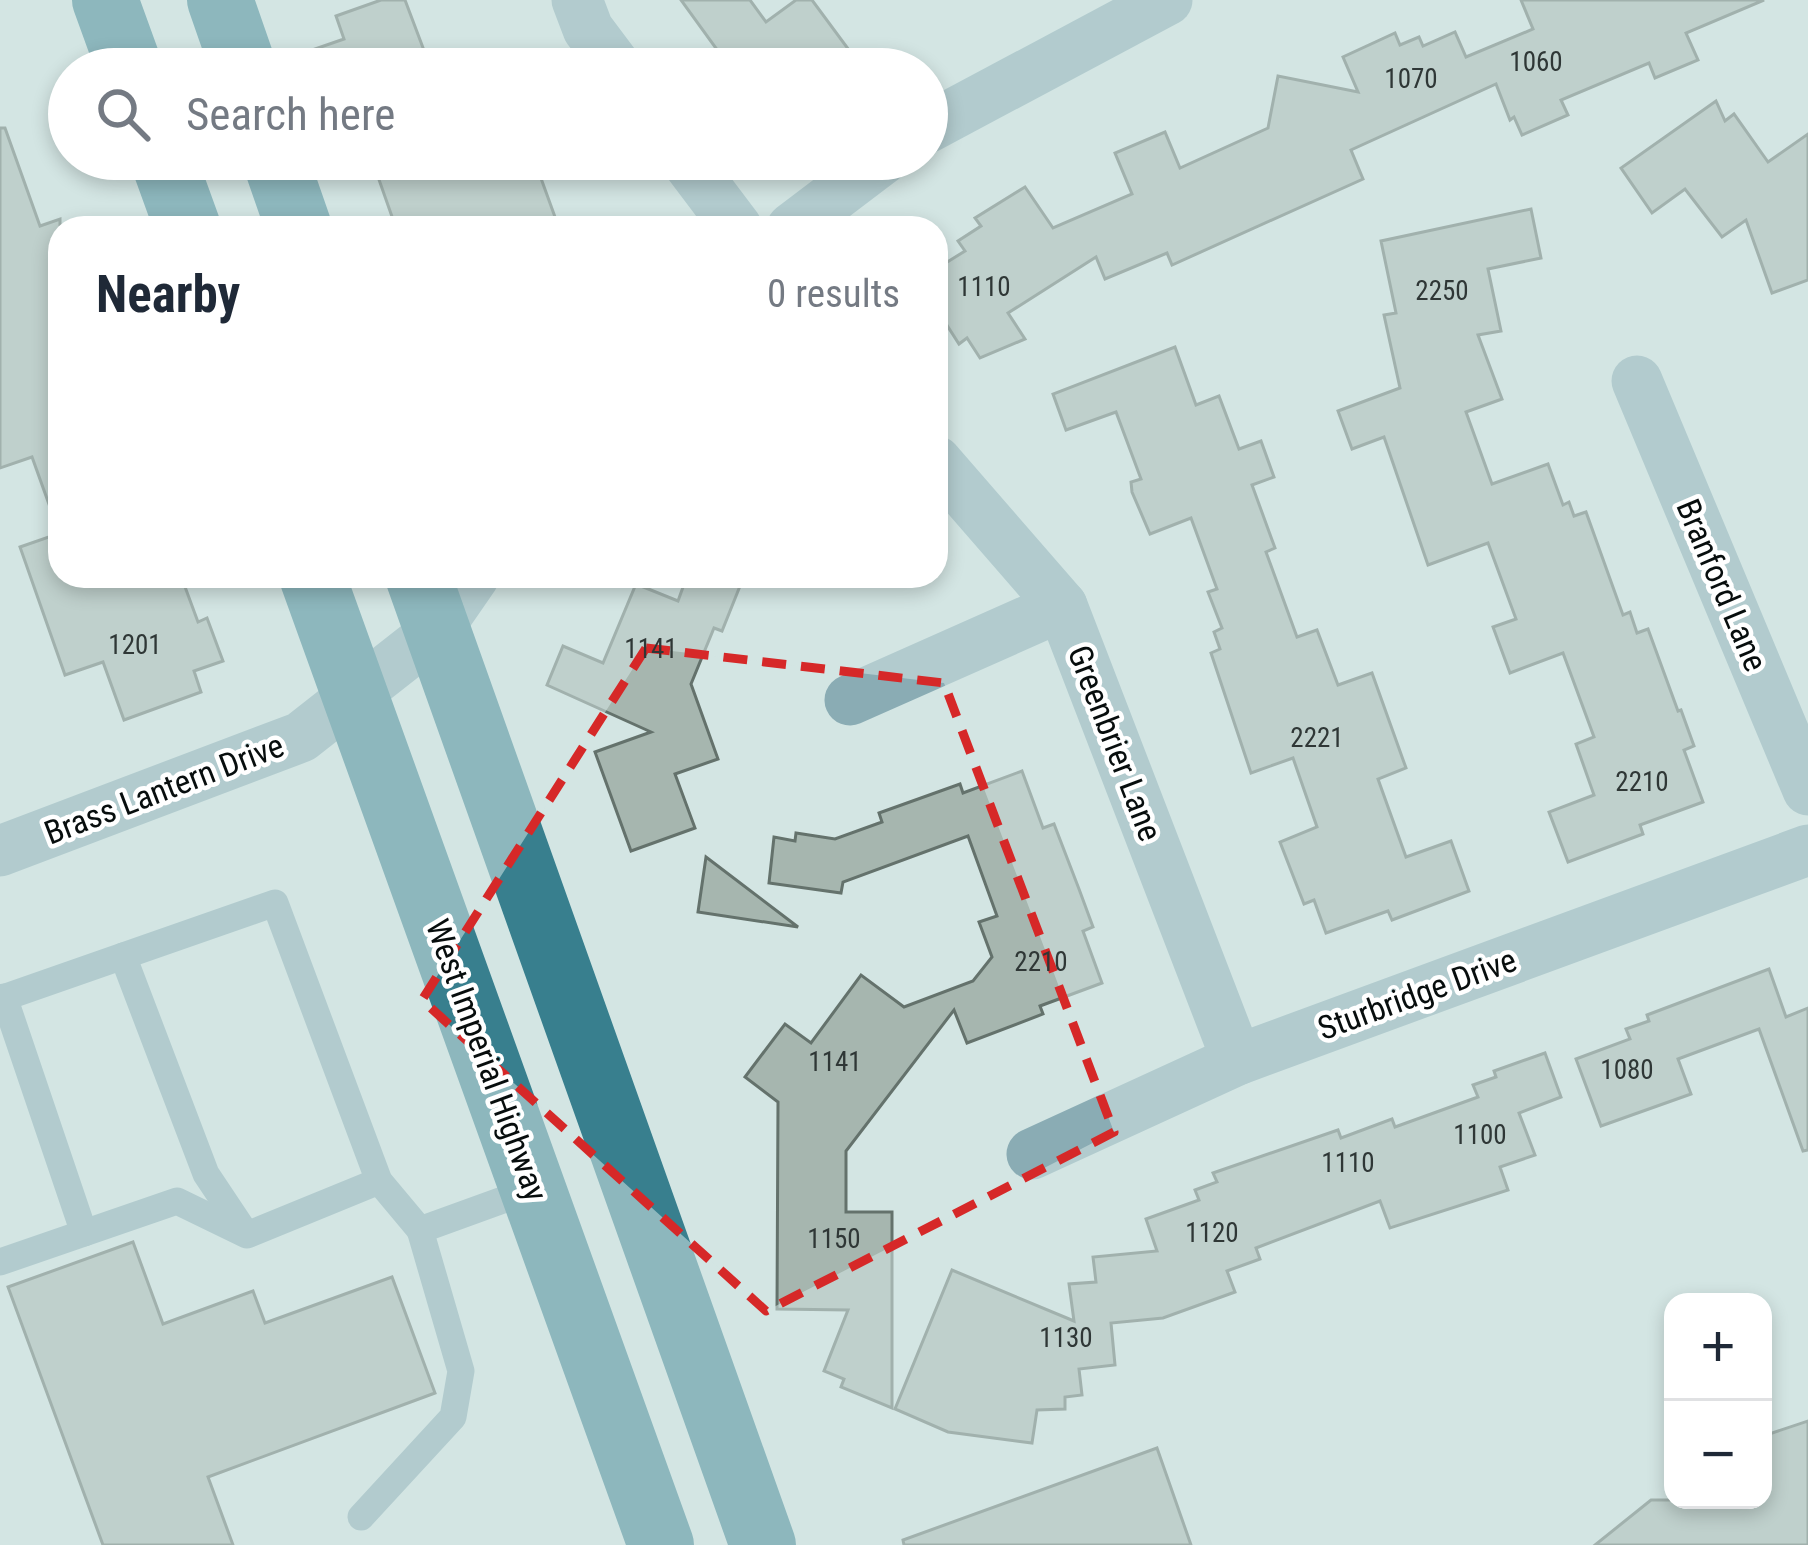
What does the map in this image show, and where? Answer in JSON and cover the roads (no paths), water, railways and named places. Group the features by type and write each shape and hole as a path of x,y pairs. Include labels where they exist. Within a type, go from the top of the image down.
{"main road":[{"path":"105,0 122,48"},
{"path":"220,0 237,48"},
{"path":"171,180 184,216"},
{"path":"282,180 295,216"},
{"name":"West Imperial Highway","path":"316,588 661,1545"},
{"path":"427,604 763,1545"},
{"path":"617,1422 679,1471 708,1545"}],"street":[{"path":"577,0 602,48"},
{"path":"948,117 1166,0"},
{"path":"701,180 728,216"},
{"path":"808,216 855,180"},
{"name":"Branford Lane","path":"1637,381 1808,790"},
{"name":"Greenbrier Lane","path":"948,475 1062,606 1237,1060"},
{"name":"Brass Lantern Drive","path":"4,837 301,737 355,695 427,604 454,588"},
{"path":"850,700 1062,606"},
{"name":"Sturbridge Drive","path":"1032,1154 1237,1060 1808,850"}],"lane":[{"path":"84,1233 2,998 275,903 379,1180 420,1230 461,1371 453,1418 361,1516"},
{"path":"123,956 206,1174 247,1235"},
{"path":"0,1262 177,1201 247,1235 379,1180"},
{"path":"420,1230 533,1189"}]}
